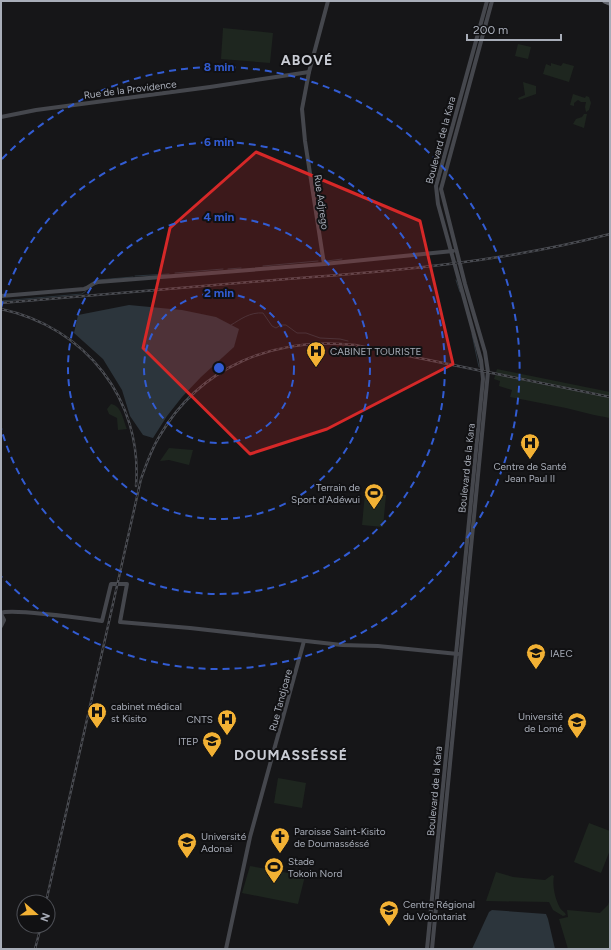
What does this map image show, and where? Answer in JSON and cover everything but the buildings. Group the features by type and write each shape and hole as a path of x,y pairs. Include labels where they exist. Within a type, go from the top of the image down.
{"highway":[{"path":"605,1 610,3"}],"main road":[{"name":"Rue Adjrego","path":"324,264 305,142 302,109 309,72 328,1"},
{"name":"Boulevard de la Kara","path":"454,251 436,197 436,186 487,1"},
{"name":"Boulevard de la Kara","path":"432,949 487,386 485,366 454,251 441,196 441,186 492,1"},
{"name":"Rue de la Providence","path":"1,117 36,110 233,84 309,72"},
{"path":"1,296 84,289 93,283 98,282 324,264 454,251"},
{"name":"Boulevard de la Kara","path":"427,949 455,654 485,366"},
{"path":"4,620 1,614 6,611 102,621 110,584 127,584 120,622 190,628 304,641 460,654"},
{"path":"1,626 8,613 12,612"},
{"name":"Rue Tandjoare","path":"226,949 250,837 304,641"}],"highlighted area":[{"path":"256,152 420,221 453,364 327,429 250,454 143,348 170,228"}],"shaded area":[{"path":"223,28 273,33 270,63 221,59"},
{"path":"518,44 531,47 528,59 515,56"},
{"path":"551,63 561,66 563,63 574,66 569,82 543,74 546,64 551,66"},
{"path":"523,82 536,86 536,94 519,100 518,98 525,95"},
{"path":"573,94 585,98 586,96 589,97 591,103 589,110 586,112 586,102 581,102 578,100 574,103 574,106 570,105"},
{"path":"584,114 587,114 584,128 573,124 576,119 582,117"},
{"path":"129,305 182,310 216,317 239,329 234,347 201,377 182,397 167,416 153,438 143,435 130,416 122,390 103,359 74,333 78,315"},
{"path":"497,369 610,392 610,418 510,397 512,390 499,386 500,381 494,379"},
{"path":"111,404 118,407 120,410 127,429 118,430 117,418 109,414 107,409"},
{"path":"169,448 193,450 189,465 169,460 160,461"},
{"name":"Terrain de Sport d'Adéwui","path":"365,493 386,495 383,527 362,525"},
{"path":"278,778 306,783 302,808 274,803"},
{"path":"589,823 610,831 610,850 601,873 574,862"},
{"name":"Stade Tokoin Nord","path":"250,866 305,876 298,904 242,893"},
{"path":"496,872 513,877 545,880 552,875 554,876 553,884 555,896 560,908 566,915 563,916 553,910 549,902 486,901"},
{"path":"610,899 610,949 568,949 559,919 568,917 567,910 600,913 608,905"},
{"path":"492,910 546,914 555,949 472,949 489,912"}],"waterway":[{"path":"327,261 342,259"},
{"path":"263,266 318,261"},
{"path":"228,269 241,268"},
{"path":"175,273 223,269"},
{"path":"135,276 169,274"},
{"path":"98,280 133,277"},
{"path":"456,280 460,292"},
{"path":"1,301 82,294 86,291"},
{"path":"231,325 242,318 263,313 272,326 276,328 281,325 286,325 297,333 306,333 320,338 348,341"},
{"path":"472,334 479,367"}],"railway":[{"path":"1,303 409,269 530,252 610,234"},
{"path":"1,309 31,318 59,332 82,350 103,372 119,397 130,424 136,454 136,486"},
{"path":"48,894 141,479 151,452 159,437 176,412 196,391 218,374 242,361 269,351 325,343 355,345 610,397"},
{"path":"35,949 39,934"}],"place":[{"name":"CABINET TOURISTE","path":"316,368"},
{"name":"Centre de Santé Jean Paul II","path":"530,460"},
{"name":"Terrain de Sport d'Adéwui","path":"374,510"},
{"name":"IAEC","path":"536,670"},
{"name":"cabinet médical st Kisito","path":"97,729"},
{"name":"CNTS","path":"227,736"},
{"name":"Université de Lomé","path":"577,739"},
{"name":"ITEP","path":"212,758"},
{"name":"Paroisse Saint-Kisito de Doumasséssé","path":"280,854"},
{"name":"Université Adonai","path":"187,859"},
{"name":"Stade Tokoin Nord","path":"274,884"},
{"name":"Centre Régional du Volontariat","path":"389,927"}],"district":[{"name":"ABOVÉ","path":"307,60"},
{"name":"DOUMASSÉSSÉ","path":"291,755"}]}
